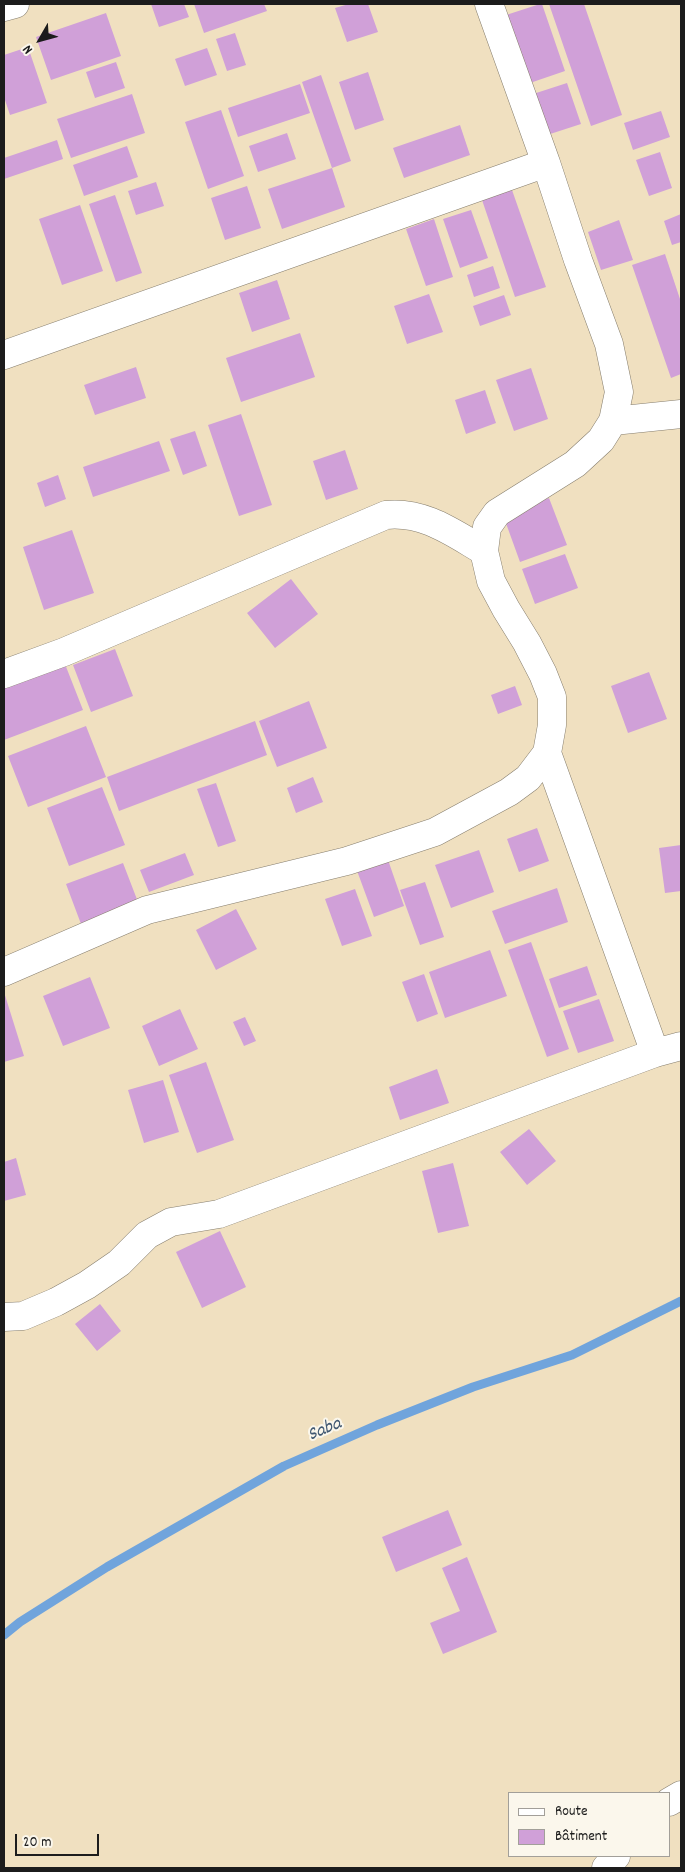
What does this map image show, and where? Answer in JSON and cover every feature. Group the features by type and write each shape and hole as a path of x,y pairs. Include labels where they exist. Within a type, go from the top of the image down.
{"street":[{"path":"4,8 15,4"},
{"path":"5,966 147,910 347,862 435,832 509,792 528,778 547,753 552,725 552,697 527,643 506,609 492,581 484,551 487,527 498,514 574,464 601,440 613,421 618,392 609,344 489,4"},
{"path":"4,355 546,163"},
{"path":"613,421 681,414"},
{"path":"4,674 64,652 386,515 401,513 425,518 484,551"},
{"path":"547,753 655,1053"},
{"path":"4,1317 22,1316 56,1302 87,1285 119,1264 147,1235 171,1222 218,1214 655,1053 681,1046"},
{"path":"670,1801 681,1795"},
{"path":"606,1868 615,1857"}],"building":[{"path":"151,4 184,4 189,17 159,27"},
{"path":"194,4 264,4 267,11 204,33"},
{"path":"349,4 368,4 378,32 347,42 335,8"},
{"path":"542,4 565,71 527,84 503,16"},
{"path":"549,4 584,4 622,115 591,126"},
{"path":"106,13 121,56 51,80 36,37"},
{"path":"235,33 246,65 227,71 216,39"},
{"path":"28,47 47,103 10,115 4,97 4,55"},
{"path":"207,48 217,75 185,86 175,59"},
{"path":"116,62 125,88 95,98 86,72"},
{"path":"368,72 384,120 355,130 339,82"},
{"path":"321,75 351,161 332,168 302,82"},
{"path":"567,83 581,124 544,136 530,95"},
{"path":"300,84 310,113 238,137 228,108"},
{"path":"132,94 145,133 71,158 57,119"},
{"path":"221,110 244,176 208,189 185,122"},
{"path":"661,111 670,137 633,150 624,123"},
{"path":"460,125 470,155 404,178 393,148"},
{"path":"287,133 296,159 258,172 249,146"},
{"path":"57,140 63,159 4,179 4,158"},
{"path":"127,146 138,177 84,196 73,165"},
{"path":"660,152 672,188 649,196 636,160"},
{"path":"332,168 345,207 282,229 268,189"},
{"path":"156,182 164,206 136,215 128,191"},
{"path":"247,186 261,228 225,240 211,198"},
{"path":"512,190 546,287 515,297 482,200"},
{"path":"115,195 142,273 116,282 89,204"},
{"path":"80,205 103,271 62,285 39,219"},
{"path":"471,210 488,258 460,268 443,219"},
{"path":"681,214 681,242 672,245 664,221"},
{"path":"434,219 453,277 426,286 406,229"},
{"path":"619,220 633,260 601,270 588,232"},
{"path":"665,254 681,302 681,374 671,378 632,265"},
{"path":"493,266 500,288 474,297 467,275"},
{"path":"277,280 290,319 252,332 239,293"},
{"path":"429,294 443,332 407,344 394,306"},
{"path":"504,295 511,315 480,326 473,306"},
{"path":"300,333 315,377 241,402 226,358"},
{"path":"136,367 146,398 95,415 84,385"},
{"path":"531,368 548,419 514,431 496,380"},
{"path":"485,390 496,423 466,434 455,400"},
{"path":"241,414 272,505 239,516 208,425"},
{"path":"195,431 207,466 183,475 170,439"},
{"path":"159,441 170,471 93,497 83,467"},
{"path":"345,450 358,489 326,500 313,461"},
{"path":"58,475 66,499 45,507 37,483"},
{"path":"549,498 567,545 520,562 503,515"},
{"path":"72,530 94,593 44,610 23,547"},
{"path":"565,554 578,588 535,604 522,569"},
{"path":"291,579 318,614 275,648 247,613"},
{"path":"115,649 133,696 91,712 73,665"},
{"path":"63,659 83,710 4,740 4,681"},
{"path":"649,672 667,719 628,733 611,686"},
{"path":"515,686 522,705 498,714 491,695"},
{"path":"309,701 327,748 277,767 259,721"},
{"path":"255,721 267,755 119,811 107,777"},
{"path":"86,726 106,777 28,807 8,756"},
{"path":"313,777 323,802 296,813 287,788"},
{"path":"216,783 236,841 218,847 197,789"},
{"path":"102,787 125,845 69,866 47,808"},
{"path":"537,828 549,861 519,872 507,839"},
{"path":"681,845 681,891 665,893 659,848"},
{"path":"479,850 494,892 451,908 435,865"},
{"path":"185,853 194,875 149,892 140,870"},
{"path":"387,857 404,906 374,917 356,868"},
{"path":"123,863 138,902 81,924 66,884"},
{"path":"425,882 444,937 420,945 400,890"},
{"path":"557,888 568,922 505,944 492,911"},
{"path":"355,889 372,936 342,946 325,899"},
{"path":"236,909 257,949 216,970 196,930"},
{"path":"531,942 569,1049 547,1057 508,950"},
{"path":"490,950 507,996 445,1018 429,972"},
{"path":"587,966 597,995 559,1008 549,979"},
{"path":"424,974 438,1014 417,1022 402,982"},
{"path":"90,977 110,1028 63,1046 43,996"},
{"path":"4,992 24,1056 4,1062"},
{"path":"599,999 614,1041 578,1053 563,1011"},
{"path":"180,1009 198,1049 159,1066 142,1026"},
{"path":"245,1017 256,1041 244,1046 233,1022"},
{"path":"206,1062 234,1140 197,1153 169,1075"},
{"path":"437,1069 449,1103 400,1120 389,1087"},
{"path":"163,1080 179,1132 144,1143 128,1090"},
{"path":"529,1129 556,1161 527,1185 500,1152"},
{"path":"16,1158 26,1195 4,1201 4,1162"},
{"path":"453,1163 469,1226 438,1233 422,1171"},
{"path":"220,1231 246,1287 202,1308 176,1252"},
{"path":"100,1304 121,1331 97,1351 75,1324"},
{"path":"448,1510 462,1545 396,1572 382,1537"},
{"path":"467,1557 497,1632 443,1654 430,1623 460,1611 442,1568"}],"waterway":[{"name":"Saba","path":"4,1635 20,1622 107,1567 284,1466 377,1425 473,1387 572,1355 681,1301"}]}
